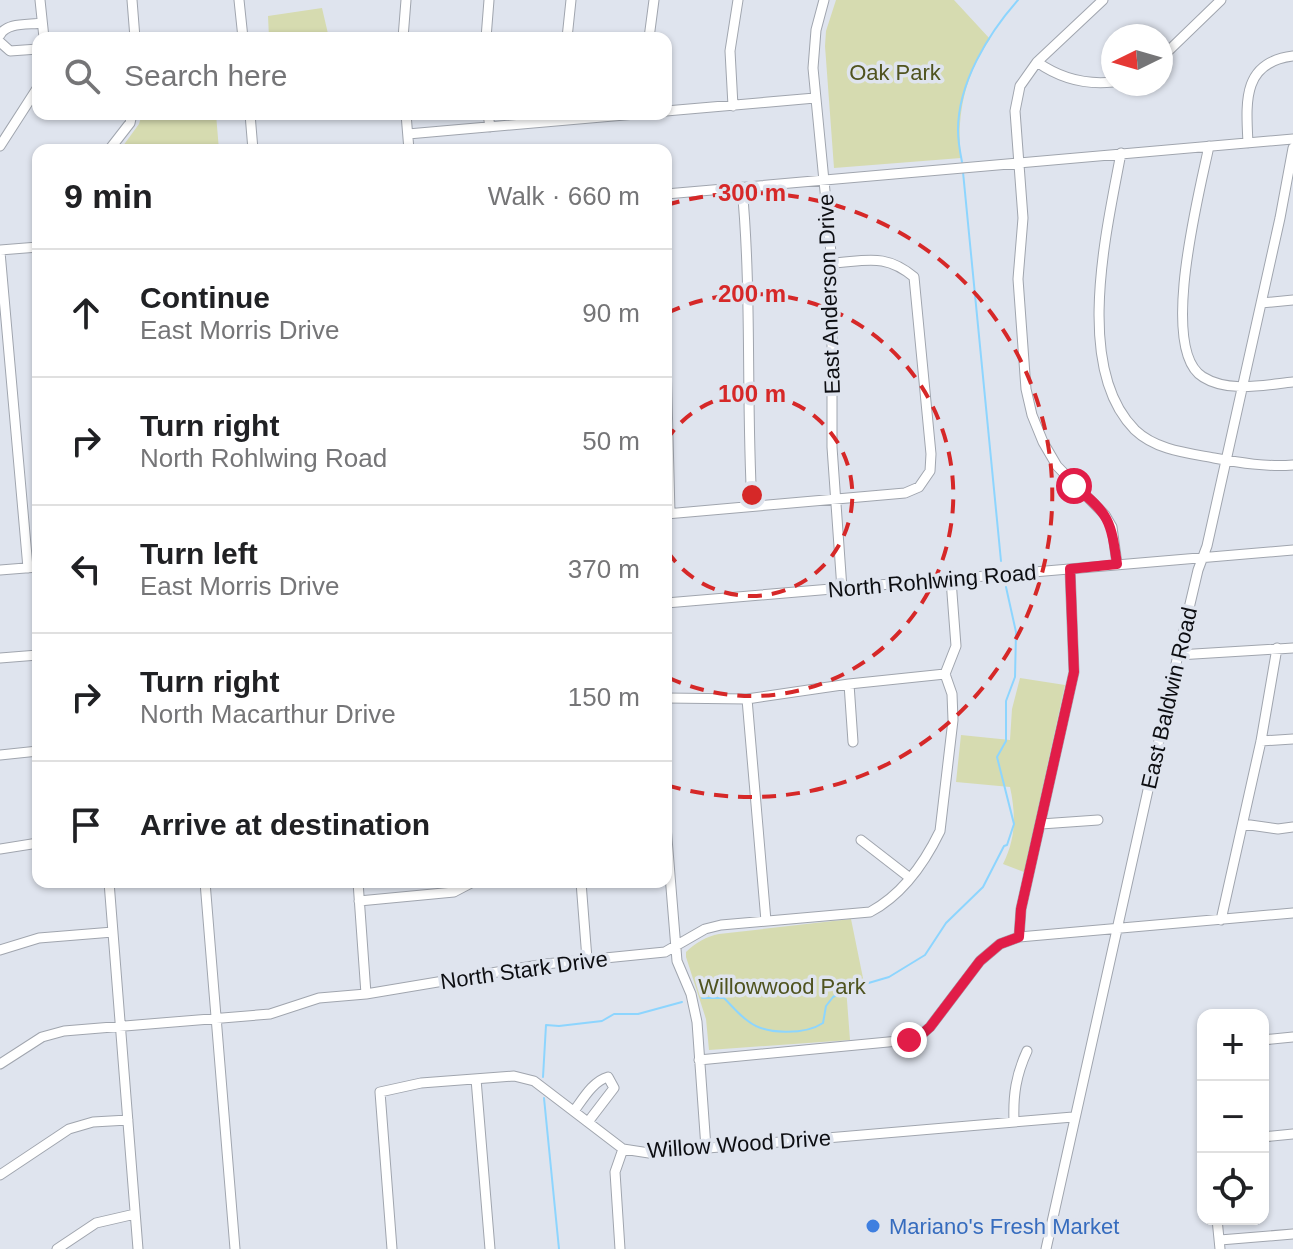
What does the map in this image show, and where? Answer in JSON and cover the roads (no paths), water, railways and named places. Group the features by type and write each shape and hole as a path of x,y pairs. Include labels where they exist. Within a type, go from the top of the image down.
{"street":[{"path":"40,0 43,32"},
{"path":"132,0 135,32"},
{"path":"239,0 242,32"},
{"path":"403,32 406,0"},
{"path":"486,32 489,0"},
{"path":"568,32 571,0"},
{"path":"650,32 654,0"},
{"path":"733,106 730,51 738,0"},
{"name":"East Anderson Drive","path":"824,0 813,52 832,263 832,447 842,589"},
{"path":"1103,0 1037,62 1020,86 1015,111 1023,218 1018,285 1030,407 1043,442 1057,466 1105,515 1112,527 1117,564"},
{"path":"1173,46 1221,0"},
{"path":"0,35 8,27 42,23"},
{"path":"0,42 10,51 32,49"},
{"path":"1248,143 1246,101 1257,72 1275,58 1293,56"},
{"path":"1037,62 1071,80 1101,82"},
{"path":"0,146 32,96"},
{"path":"672,111 815,98"},
{"path":"114,144 131,120"},
{"path":"250,120 252,144"},
{"path":"407,120 409,144"},
{"path":"489,120 490,127"},
{"path":"408,134 546,120"},
{"path":"672,193 1293,139"},
{"path":"1209,146 1185,262 1182,296 1189,361 1204,378 1242,387 1293,382"},
{"name":"East Baldwin Road","path":"1046,1249 1178,655 1226,460 1293,148"},
{"path":"1121,153 1100,283 1102,356 1107,384 1118,409 1136,431 1168,449 1255,465 1293,465"},
{"path":"742,187 749,279 748,442 752,506"},
{"path":"1280,218 1293,217"},
{"path":"32,248 0,251 32,558"},
{"path":"672,514 905,493 919,487 930,471 914,277 887,260 832,263"},
{"path":"1261,303 1293,300"},
{"name":"North Rohlwing Road","path":"672,603 1293,550"},
{"path":"0,570 32,568"},
{"path":"1019,937 1021,909 1074,672 1070,569"},
{"path":"672,698 747,699 945,674 956,646 951,580"},
{"path":"1221,920 1261,741 1277,648"},
{"path":"1178,655 1293,648"},
{"path":"0,658 32,655"},
{"name":"North Stark Drive","path":"0,1064 27,1045 53,1033 270,1014 319,998 366,994 545,964 665,952 705,929 721,925 870,912 891,901 932,847 940,831 953,720 952,694 945,674"},
{"path":"849,684 853,742"},
{"path":"747,699 766,921"},
{"path":"1261,741 1293,739"},
{"path":"0,755 32,752"},
{"path":"1041,824 1098,820"},
{"path":"1243,824 1278,829 1293,827"},
{"path":"861,840 910,878"},
{"path":"0,849 32,844"},
{"path":"109,888 138,1249"},
{"path":"205,888 235,1249"},
{"path":"358,888 366,994"},
{"path":"359,901 454,892 462,888"},
{"path":"581,888 587,959"},
{"path":"671,888 679,970 695,1005 706,1148"},
{"path":"699,1060 909,1040 921,1035 980,961 1000,944 1019,937 1293,913"},
{"path":"0,950 39,938 113,932"},
{"path":"1269,1039 1293,1037"},
{"path":"1014,1121 1013,1094 1027,1051"},
{"name":"Willow Wood Drive","path":"392,1249 380,1092 421,1083 514,1076 534,1081 623,1149 649,1153 1073,1117"},
{"path":"574,1111 596,1083 608,1077 614,1088 588,1122"},
{"path":"476,1079 490,1249"},
{"path":"0,1175 69,1129 93,1122 128,1120"},
{"path":"1269,1136 1293,1134"},
{"path":"620,1249 615,1172 623,1149"},
{"path":"57,1249 96,1223 135,1214"},
{"path":"1218,1225 1220,1245 1293,1234"}],"waterway":[{"path":"962,162 959,112 969,77 996,28 1018,0"},
{"path":"963,172 1001,561"},
{"path":"702,998 724,998 745,1019 764,1029 785,1032 815,1027 823,1023 826,1006 833,997 848,989 889,977 925,955 946,923 983,887 1007,845 1014,824 997,757 1006,741 1006,701 1015,677 1016,632 1006,587"},
{"path":"543,1077 546,1025 602,1021 614,1014 638,1014 682,1002"},
{"path":"544,1098 559,1249"}],"place":[{"name":"Mariano's Fresh Market","path":"873,1226"}],"park label":[{"name":"Oak Park","path":"895,72"},
{"name":"Willowwood Park","path":"782,986"}]}
